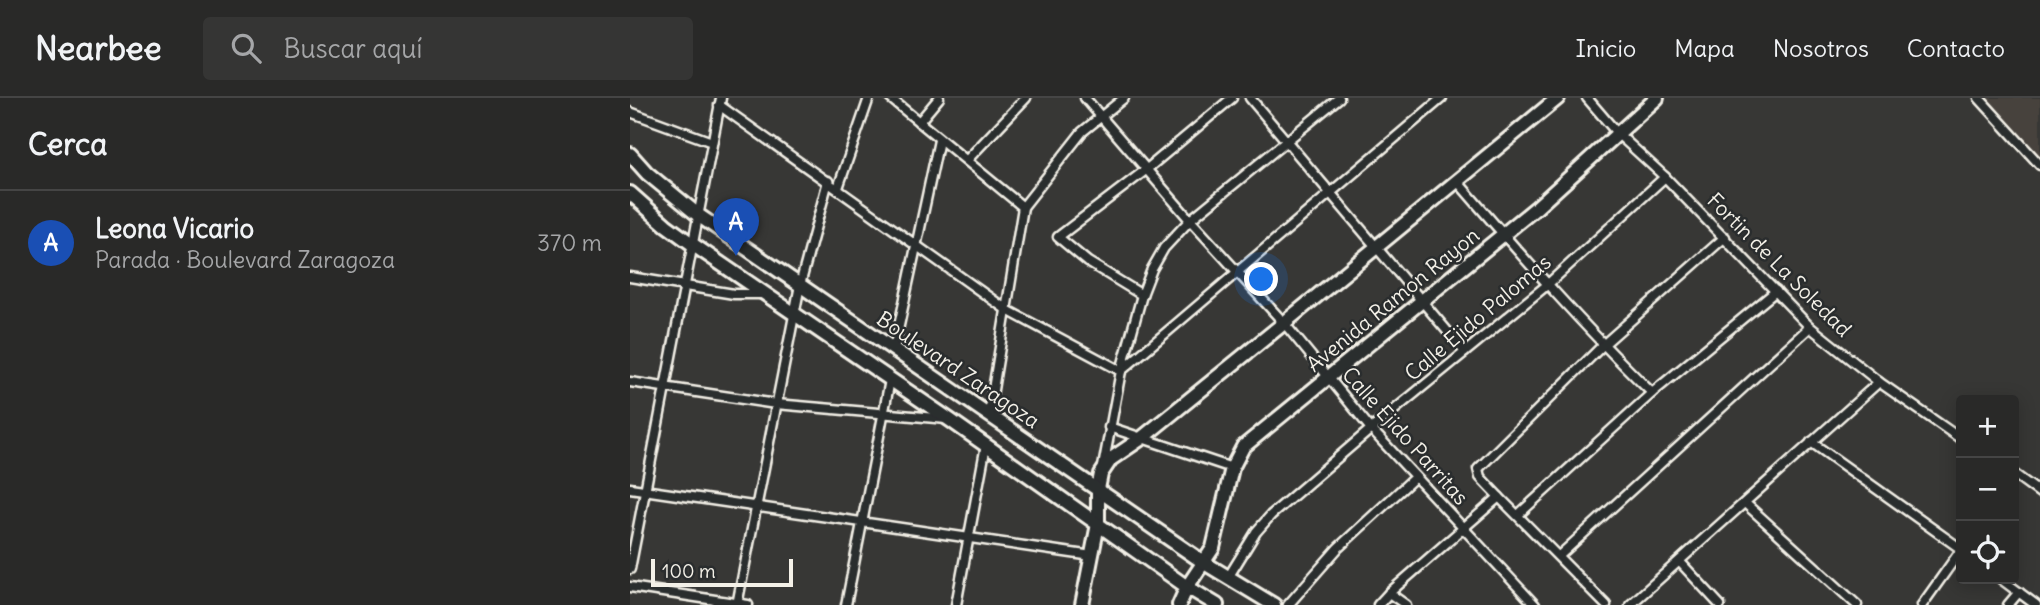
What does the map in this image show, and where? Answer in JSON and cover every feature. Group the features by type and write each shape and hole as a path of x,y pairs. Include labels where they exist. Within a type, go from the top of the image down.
{"main road":[{"path":"1082,605 1098,524 1098,489 1101,474 1111,459 1142,438 1558,98"},
{"name":"Avenida Ramon Rayon","path":"1179,605 1187,587 1217,540 1232,468 1243,447 1504,235 1657,98"},
{"name":"Boulevard Zaragoza","path":"630,154 647,173 698,215 1203,562 1274,605"},
{"path":"630,193 666,225 763,294 950,420 1187,587 1217,605"}],"street":[{"path":"838,188 869,98"},
{"path":"890,98 1023,207"},
{"path":"919,122 939,98"},
{"path":"967,160 1026,98"},
{"name":"Calle Ejido Parritas","path":"1085,98 1190,220 1284,323 1371,429 1535,605"},
{"path":"989,414 1023,207 1082,132 1124,98"},
{"path":"1142,295 1088,262 1058,237 1147,169 1232,98"},
{"path":"1250,98 1465,352"},
{"path":"1101,474 1121,371 1142,295 1164,248 1190,220 1339,98"},
{"path":"1121,371 1442,98"},
{"name":"Fortin de La Soledad","path":"1587,98 1617,133 1725,237 1810,327 1879,382 1956,436"},
{"path":"1979,98 2040,165"},
{"path":"630,569 720,101 1007,310 1121,371"},
{"path":"630,112 712,142"},
{"path":"894,349 939,140"},
{"name":"Calle Ejido Palomas","path":"1228,576 1263,523 1371,429 1547,285 1665,177"},
{"path":"737,604 800,285 828,181"},
{"path":"1457,181 1547,285 1652,393"},
{"path":"1606,605 1499,497 1478,472 1603,345 1725,237"},
{"path":"630,277 734,294 763,294"},
{"path":"1518,515 1652,393 1776,291"},
{"path":"1559,556 1810,327"},
{"path":"846,605 890,380"},
{"path":"630,382 776,404 950,420"},
{"path":"1630,605 1879,382"},
{"path":"1109,427 1232,468"},
{"path":"1811,442 1956,545"},
{"path":"956,605 986,445"},
{"path":"1288,605 1338,548 1415,477"},
{"path":"2019,479 2040,494"},
{"path":"630,488 863,520 1092,556"},
{"path":"1378,605 1499,497"},
{"path":"1746,503 1857,605"},
{"path":"1922,605 1956,556"},
{"path":"1680,562 1720,605"},
{"path":"2008,584 2036,605"},
{"path":"630,587 748,605"},
{"path":"2008,605 2019,592"},
{"path":"1389,593 1406,605"}],"shaded area":[{"path":"1987,98 2040,98 2040,157 1993,106"}],"place":[{"name":"Leona Vicario","path":"736,256"}]}
